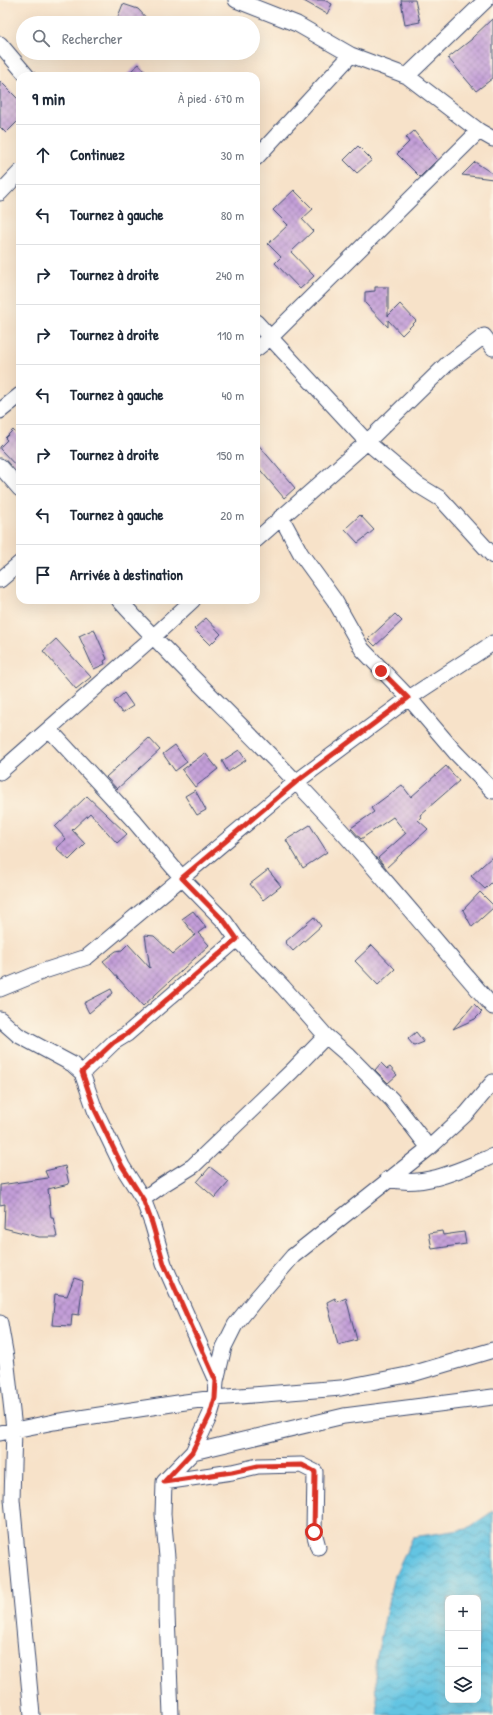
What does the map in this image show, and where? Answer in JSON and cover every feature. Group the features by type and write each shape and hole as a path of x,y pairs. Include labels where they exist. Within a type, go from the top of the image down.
{"street":[{"path":"236,0 297,24 351,55 407,76 493,140"},
{"path":"407,76 486,0"},
{"path":"0,44 24,72"},
{"path":"260,154 351,55"},
{"path":"260,346 270,338 479,131"},
{"path":"0,193 16,176"},
{"path":"260,327 367,442 418,485 441,499 493,556"},
{"path":"260,536 367,442 447,364 484,336 493,348"},
{"path":"0,411 16,398"},
{"path":"0,466 16,484"},
{"path":"281,517 301,554 335,601 362,649 408,698 454,752 493,791"},
{"path":"0,580 16,566"},
{"path":"123,604 153,637 296,782 403,901 493,1007"},
{"path":"0,772 153,637 188,604"},
{"path":"0,989 44,971 87,957 296,782 408,698 493,643"},
{"path":"49,729 134,821 182,878 225,922 237,939 283,987 326,1036 392,1100 429,1148"},
{"path":"82,1072 114,1042 127,1034 237,939"},
{"path":"0,1020 18,1035 72,1064 82,1072 95,1110 122,1166 143,1199 164,1264 216,1381"},
{"path":"143,1199 193,1166 281,1082 326,1036"},
{"path":"171,1715 167,1614 167,1557 163,1514 164,1482 192,1452 210,1415 215,1398 216,1381 224,1347 232,1330 255,1300 293,1256 388,1179 429,1148 467,1113 493,1082"},
{"path":"388,1179 402,1183 430,1179 452,1173 493,1156"},
{"path":"0,1323 6,1357 6,1500 32,1715"},
{"path":"7,1431 123,1411 215,1398 341,1388 412,1374 493,1350"},
{"path":"192,1452 344,1416 493,1397"},
{"path":"164,1482 232,1472 258,1466 302,1465 315,1472 314,1532 318,1548"}],"water":[{"path":"493,1511 493,1715 378,1715 375,1665 393,1580 413,1537 467,1529"}],"building":[{"path":"302,0 324,0 332,4 327,14"},
{"path":"401,0 415,0 420,22 405,25"},
{"path":"123,4 138,9 144,16 118,16"},
{"path":"493,18 493,78 476,91 448,58 472,39"},
{"path":"139,64 146,72 130,72"},
{"path":"0,81 16,97 16,123 6,133 0,127"},
{"path":"414,131 437,160 420,177 397,154 409,142 406,138"},
{"path":"358,146 372,160 357,173 344,160"},
{"path":"475,162 493,174 493,179 462,175"},
{"path":"294,190 313,209 302,219 313,231 291,252 314,276 300,289 275,263 281,257 268,244 288,225 273,210"},
{"path":"375,287 388,287 388,316 400,304 416,321 402,335 388,320 388,327 365,303 365,292 375,291"},
{"path":"13,430 16,433 16,466 0,449 0,447 7,440 5,438"},
{"path":"260,447 295,488 284,498 260,470"},
{"path":"360,515 374,530 358,543 345,529"},
{"path":"395,614 402,621 375,646 368,639"},
{"path":"206,618 221,634 210,645 194,629"},
{"path":"94,629 107,659 104,661 105,664 94,669 79,636"},
{"path":"56,639 91,677 76,689 43,651"},
{"path":"124,693 133,706 122,713 114,702"},
{"path":"149,738 160,750 117,789 106,777"},
{"path":"175,745 187,762 175,771 163,754"},
{"path":"239,750 246,760 228,772 222,761"},
{"path":"205,753 218,769 195,787 182,770"},
{"path":"446,766 459,781 420,815 421,817 418,820 428,829 386,868 378,858 406,833 393,817 361,839 351,828 374,812 371,808 402,785 411,797"},
{"path":"195,790 206,810 197,815 185,796"},
{"path":"87,796 127,834 117,843 90,813 72,830 85,844 69,860 56,848 66,839 55,827"},
{"path":"310,825 327,852 303,868 286,840"},
{"path":"493,856 493,881 485,889 471,876"},
{"path":"268,870 281,886 263,900 250,884"},
{"path":"480,892 493,905 493,908 472,927 463,910"},
{"path":"193,911 206,927 198,933 209,945 143,1006 103,961 116,951 122,950 128,944 150,968 145,935 154,936 173,954 195,935 182,919"},
{"path":"314,917 321,926 293,951 285,942"},
{"path":"372,945 395,969 378,985 355,961"},
{"path":"111,989 113,993 89,1013 84,1003"},
{"path":"474,1004 482,1012 475,1019 453,1029"},
{"path":"416,1032 424,1042 414,1046 408,1039"},
{"path":"381,1063 387,1069 390,1067 397,1075 388,1083 375,1070"},
{"path":"65,1166 69,1184 48,1189 51,1217 53,1217 57,1237 39,1237 4,1228 5,1204 0,1205 0,1185 48,1178 45,1171"},
{"path":"210,1167 229,1182 215,1198 197,1182"},
{"path":"442,1231 443,1235 464,1232 466,1244 432,1249 429,1233"},
{"path":"74,1278 83,1281 79,1315 72,1314 71,1326 52,1325 55,1294 67,1296"},
{"path":"335,1298 337,1302 346,1298 357,1340 338,1345 327,1302"}],"route":[{"path":"314,1532 316,1488 315,1472 302,1465 287,1464 258,1466 232,1472 164,1482 192,1452 210,1415 215,1398 216,1381 164,1264 143,1199 122,1166 95,1110 82,1072 114,1042 127,1034 237,939 225,922 182,878 296,782 408,698 381,671"}]}
